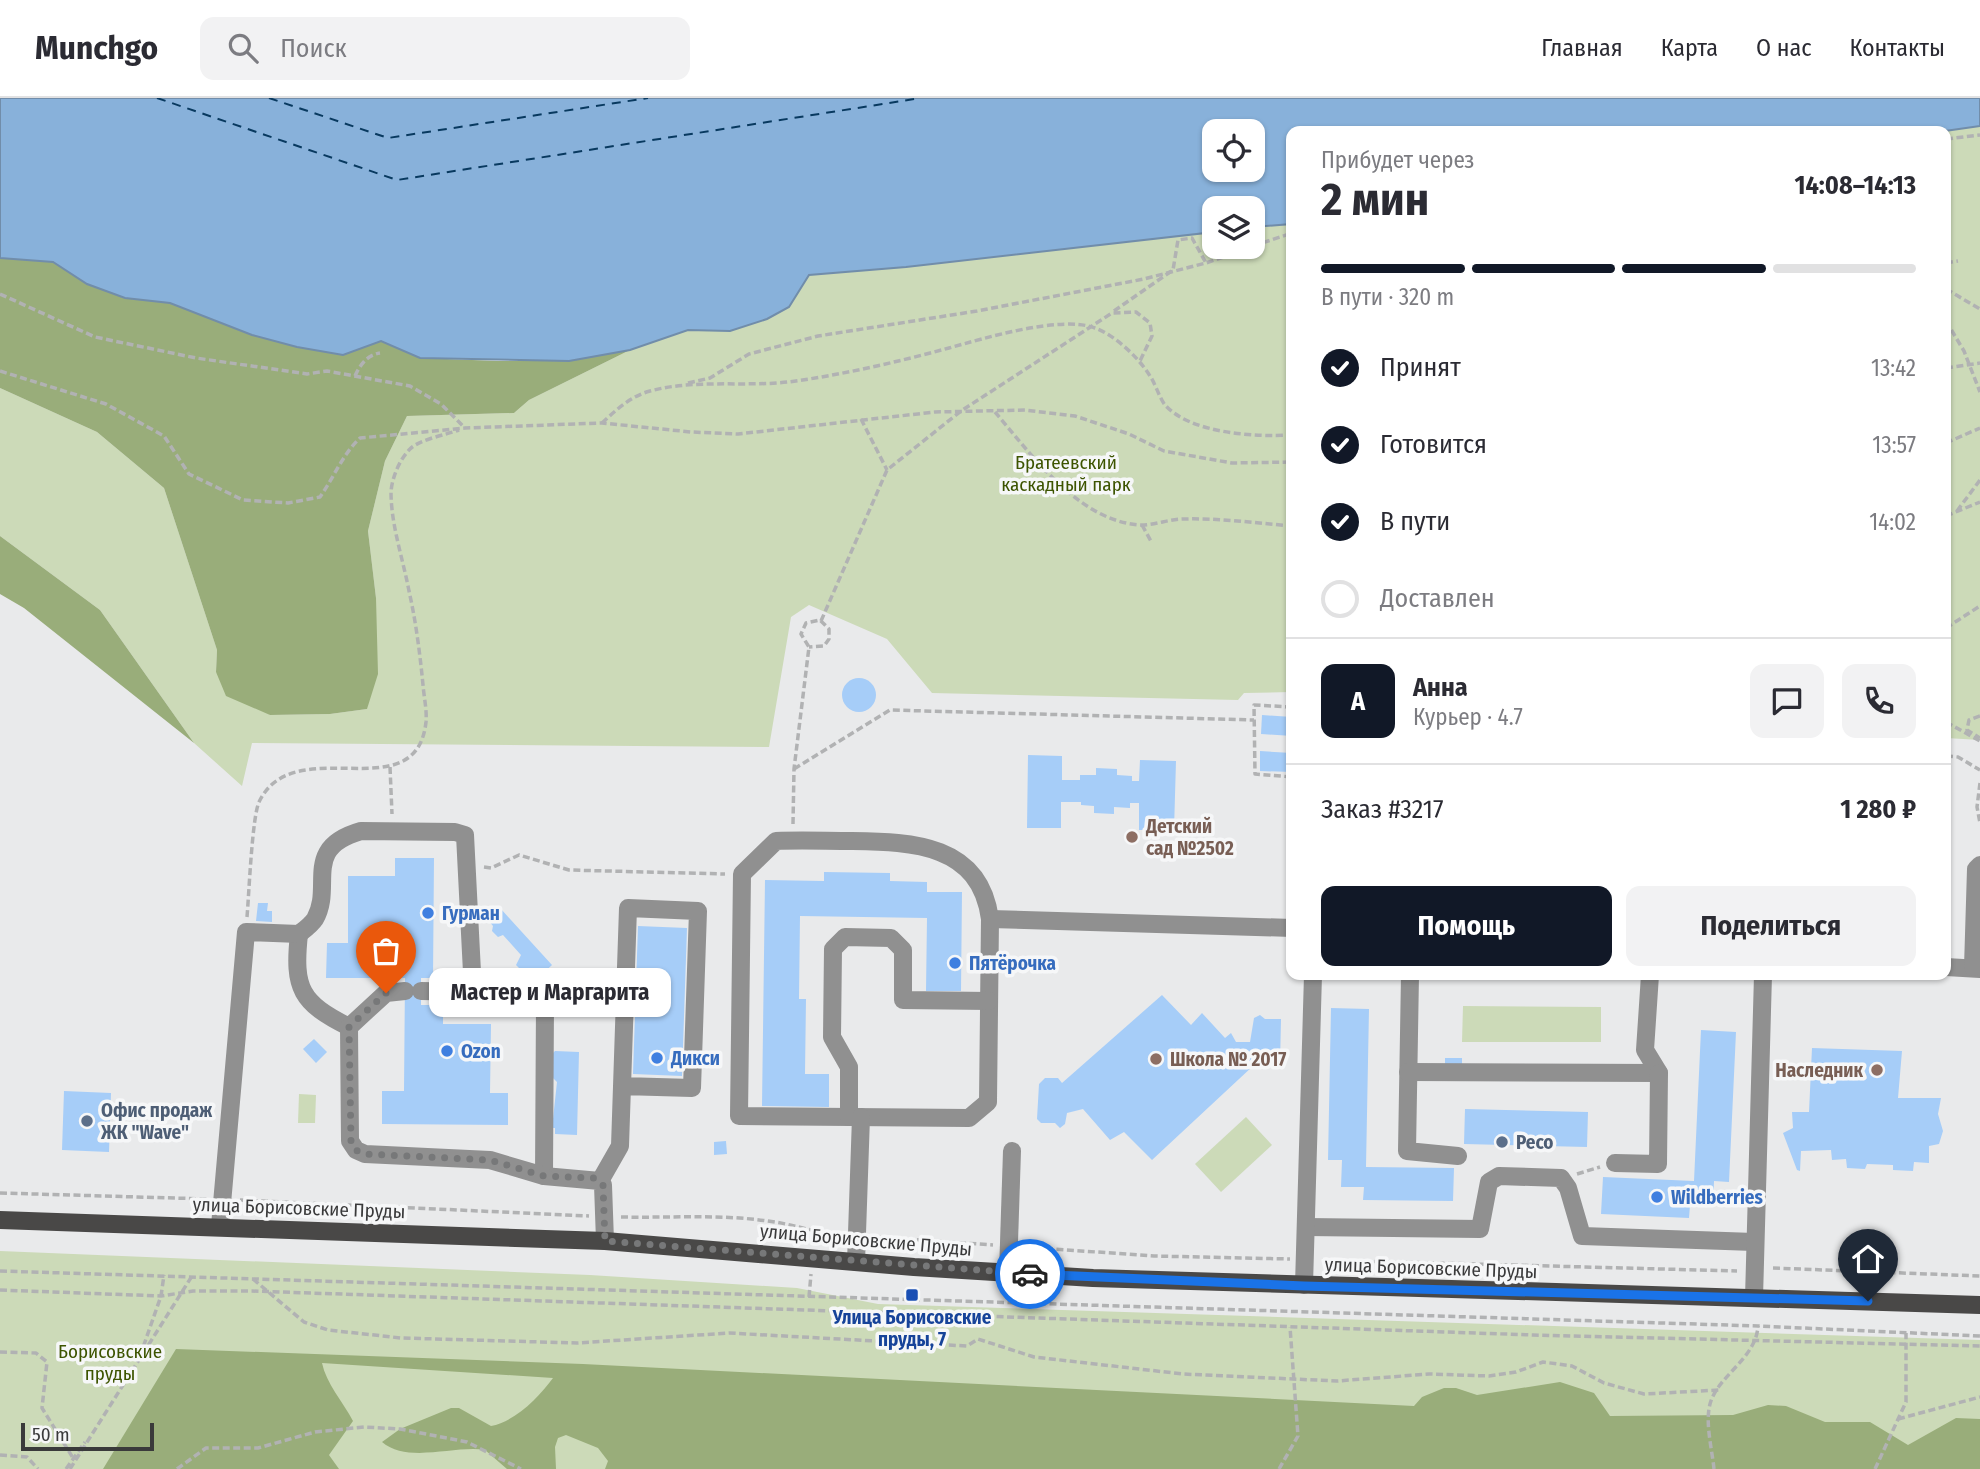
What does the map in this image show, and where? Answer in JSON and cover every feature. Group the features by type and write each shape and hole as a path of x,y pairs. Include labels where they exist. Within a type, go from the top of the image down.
{"main road":[{"name":"улица Борисовские Пруды","path":"0,1220 605,1241 1008,1273 1304,1286 1980,1305"}],"lane":[{"path":"220,1226 246,932 299,934 314,922 318,911 321,865 334,845 347,835 361,831 455,832 465,835 469,859 473,992"},
{"path":"776,841 907,842 936,850 964,865 987,898 990,919 988,1102 969,1118 739,1116 741,874 776,841"},
{"path":"1951,967 1976,968 1976,869 1980,865"},
{"path":"600,1181 620,1146 622,1086 628,908 698,911 692,1088 622,1086"},
{"path":"990,919 1286,928"},
{"path":"299,934 296,959 299,986 306,1000 323,1014 349,1027"},
{"path":"856,1262 855,1117 849,1067 832,1037 833,949 845,937 891,938 903,950 903,1000 989,1001"},
{"path":"1304,1286 1313,980"},
{"path":"1410,980 1407,1151 1458,1156"},
{"path":"1615,1163 1658,1164 1659,1073 1645,1050 1650,980"},
{"path":"1754,1298 1763,980"},
{"path":"544,1176 545,1003 542,998 528,993 386,993 349,1027 351,1141 355,1150 365,1154 490,1160 544,1176 600,1181"},
{"path":"1408,1072 1659,1073"},
{"path":"1008,1273 1012,1151"},
{"path":"1306,1227 1480,1229 1486,1188 1499,1176 1561,1178 1568,1188 1582,1236 1754,1242"},
{"path":"600,1181 603,1185 605,1241"}],"path":[{"path":"1951,138 1980,135"},
{"path":"1265,242 1286,235"},
{"path":"821,621 887,470 961,411 1093,327 1173,270 1178,240 1192,238 1206,263"},
{"path":"602,423 622,405 648,391 710,378 749,354 818,336 977,311 1218,259"},
{"path":"1951,262 1958,261"},
{"path":"1951,292 1980,309"},
{"path":"0,295 95,337 197,358 307,374 327,372 410,386 441,404 465,428"},
{"path":"1112,313 1136,312 1150,323 1152,336 1139,363"},
{"path":"679,385 786,382 852,371 1022,330 1063,324 1093,327 1110,335 1139,363 1165,405 1182,416 1233,434 1286,435"},
{"path":"1951,330 1980,392"},
{"path":"355,376 368,358 380,353"},
{"path":"1951,367 1980,363"},
{"path":"0,371 106,404 164,436 189,474 243,500 288,503 320,497 341,467 348,450 360,438 465,428 602,423 737,434 861,419 961,411 1025,410 1075,416 1129,434 1164,451 1219,460 1286,462"},
{"path":"994,411 1069,493 1106,515 1142,525 1205,519 1286,526"},
{"path":"861,419 887,470"},
{"path":"246,932 258,804 270,786 290,774 309,768 390,767 411,759 420,748 426,721 421,664 395,528 391,490 398,465 412,447 465,428"},
{"path":"1951,441 1980,428"},
{"path":"1957,511 1980,480"},
{"path":"1951,514 1980,502"},
{"path":"1142,525 1152,543"},
{"path":"1951,625 1980,606"},
{"path":"793,841 794,769 809,647 801,634 803,626 814,620 821,621 829,629 829,639 824,646 809,647"},
{"path":"1286,707 1254,705 1255,774 1286,777"},
{"path":"794,769 890,710 1254,720"},
{"path":"1980,716 1969,720 1967,730 1980,740"},
{"path":"1951,725 1980,740"},
{"path":"1951,757 1958,757 1980,770"},
{"path":"390,767 392,831"},
{"path":"1980,783 1977,807 1980,823"},
{"path":"469,859 491,868 519,855 569,870 741,874"},
{"path":"1561,1178 1615,1163"},
{"path":"0,1271 1758,1326 1980,1336"},
{"path":"68,1469 140,1356 162,1296 164,1275"},
{"path":"68,1469 192,1276"},
{"path":"251,1278 304,1322 328,1330 401,1338 577,1343 729,1333 967,1346 978,1339 1034,1357 1086,1365 1338,1381 1429,1374 1489,1376 1543,1362 1572,1366 1604,1383 1644,1394 1719,1390"},
{"path":"0,1290 162,1296 182,1293 268,1292 1290,1328 1980,1346"},
{"path":"1714,1469 1709,1417 1711,1401 1757,1340 1758,1326"},
{"path":"1279,1469 1298,1436 1290,1328"},
{"path":"1875,1469 1906,1402 1906,1333"},
{"path":"0,1352 36,1353 47,1362 42,1408 73,1459"},
{"path":"1898,1419 1980,1397"},
{"path":"177,1469 206,1448 258,1448 315,1432 364,1427 400,1429 467,1442 522,1469"},
{"path":"0,1455 27,1457 38,1469"}],"green space":[{"path":"1980,126 1980,740 1951,738 1951,130"},
{"name":"Братеевский каскадный парк","path":"1286,224 1286,692 1244,693 1238,700 932,693 887,639 809,605 791,617 769,747 252,743 242,786 194,743 100,610 0,536 0,388 97,432 164,488 217,650 216,672 270,715 330,714 367,709 376,598 368,531 385,461 407,416 514,413 529,400 630,350 688,330 730,331 789,307 809,275 906,267 1202,233 1202,259 1265,259 1265,226"},
{"path":"0,258 53,262 87,284 124,298 170,303 252,335 342,355 381,341 420,358 498,361 569,361 630,350 529,400 514,413 407,416 385,461 368,531 376,598 378,674 367,709 330,714 270,715 226,696 216,672 217,650 164,488 97,432 0,388"},
{"path":"0,536 100,610 194,743 24,608 0,594"},
{"path":"1463,1006 1601,1007 1601,1042 1462,1042"},
{"path":"299,1094 316,1095 315,1123 298,1123"},
{"path":"1246,1117 1272,1145 1221,1192 1195,1164"},
{"name":"Борисовские пруды","path":"0,1251 590,1275 797,1288 878,1304 1980,1340 1980,1469 0,1469"},
{"path":"176,1349 583,1364 1414,1406 1422,1397 1444,1388 1456,1388 1477,1395 1560,1382 1594,1393 1610,1416 1733,1415 1768,1405 1786,1406 1825,1422 1870,1422 1908,1445 1956,1418 1980,1419 1980,1469 605,1469 608,1461 598,1448 566,1435 558,1438 555,1447 556,1469 507,1469 485,1450 405,1452 382,1442 400,1429 451,1408 459,1408 491,1426 500,1423 526,1407 553,1378 322,1363 331,1385 353,1421 329,1455 339,1469 103,1469"}],"water":[{"path":"0,98 1980,98 1980,126 1951,130 1951,126 1286,126 1286,224 1265,226 1265,196 1202,196 1202,233 906,267 809,275 789,307 767,319 730,331 688,330 630,350 569,361 420,358 381,341 343,355 252,335 170,303 125,298 87,284 53,262 0,258"}],"building":[{"path":"859,678 871,683 876,695 871,707 859,712 847,707 842,695 847,683"},
{"path":"1262,715 1286,717 1286,736 1261,734"},
{"path":"1260,751 1286,753 1286,772 1260,771"},
{"path":"1028,755 1062,756 1062,780 1080,780 1080,775 1096,775 1096,768 1117,769 1117,775 1132,776 1132,781 1139,781 1140,760 1176,761 1174,830 1139,830 1139,803 1130,803 1130,808 1114,807 1114,814 1094,813 1094,806 1081,805 1081,802 1061,802 1061,828 1027,828"},
{"path":"395,858 434,858 433,978 421,978 421,1005 443,1005 443,1024 491,1024 490,1093 508,1093 508,1125 382,1124 382,1091 404,1091 405,978 326,978 327,943 348,943 348,876 395,876"},
{"path":"824,872 890,873 890,881 927,882 927,892 962,892 961,991 926,991 927,918 800,916 799,999 806,999 805,1074 829,1074 829,1107 762,1106 765,880 824,881"},
{"path":"258,903 268,903 267,911 272,911 272,922 256,921"},
{"path":"501,909 552,965 536,980 532,981 516,965 521,955 503,935 498,937 492,931 493,926 489,921"},
{"path":"638,926 687,928 682,1076 633,1074"},
{"path":"1162,995 1191,1025 1202,1013 1225,1038 1231,1033 1236,1042 1250,1042 1254,1018 1260,1015 1265,1019 1281,1019 1280,1065 1253,1066 1152,1160 1124,1132 1110,1140 1083,1109 1067,1113 1065,1124 1060,1128 1055,1123 1041,1123 1037,1119 1039,1084 1045,1078 1058,1078 1062,1083"},
{"path":"1331,1008 1369,1009 1366,1167 1454,1168 1453,1201 1363,1200 1364,1187 1341,1187 1342,1160 1328,1160"},
{"path":"1701,1030 1736,1032 1729,1182 1714,1181 1713,1206 1690,1205 1689,1218 1601,1214 1603,1177 1694,1181"},
{"path":"314,1039 327,1052 316,1063 303,1049"},
{"path":"1812,1048 1902,1051 1898,1098 1941,1098 1938,1114 1943,1131 1939,1144 1929,1146 1929,1163 1914,1162 1913,1171 1893,1170 1893,1165 1867,1164 1865,1169 1847,1168 1846,1159 1832,1160 1831,1150 1801,1151 1800,1171 1797,1170 1783,1133 1793,1128 1792,1112 1809,1112"},
{"path":"555,1051 579,1052 577,1135 555,1134 555,1128 552,1128 557,1082 550,1075 551,1055"},
{"path":"1445,1058 1462,1058 1462,1070 1445,1069"},
{"name":"Офис продаж ЖК \"Wave\"","path":"64,1091 111,1093 109,1152 62,1150"},
{"path":"1465,1109 1588,1112 1587,1147 1464,1144"},
{"path":"726,1141 727,1154 714,1155 714,1142"}],"ferry route":[{"path":"157,98 397,180 921,98"},
{"path":"269,98 388,138 648,98"}],"way so far":[{"path":"386,993 349,1027 351,1141 355,1150 365,1154 402,1157 490,1160 544,1176 595,1178 603,1185 605,1241 1030,1274"}],"place":[{"name":"Детский сад №2502","path":"1132,837"},
{"name":"Гурман","path":"428,913"},
{"name":"Пятёрочка","path":"955,963"},
{"name":"Мастер и Маргарита","path":"386,993"},
{"name":"Ozon","path":"447,1051"},
{"name":"Дикси","path":"657,1058"},
{"name":"Школа № 2017","path":"1156,1059"},
{"name":"Наследник","path":"1877,1070"},
{"name":"Офис продаж ЖК \"Wave\"","path":"87,1121"},
{"name":"Ресо","path":"1502,1142"},
{"name":"Wildberries","path":"1657,1197"},
{"name":"Улица Борисовские пруды, 7","path":"912,1295"}],"route":[{"path":"1030,1274 1304,1286 1868,1301"}]}
